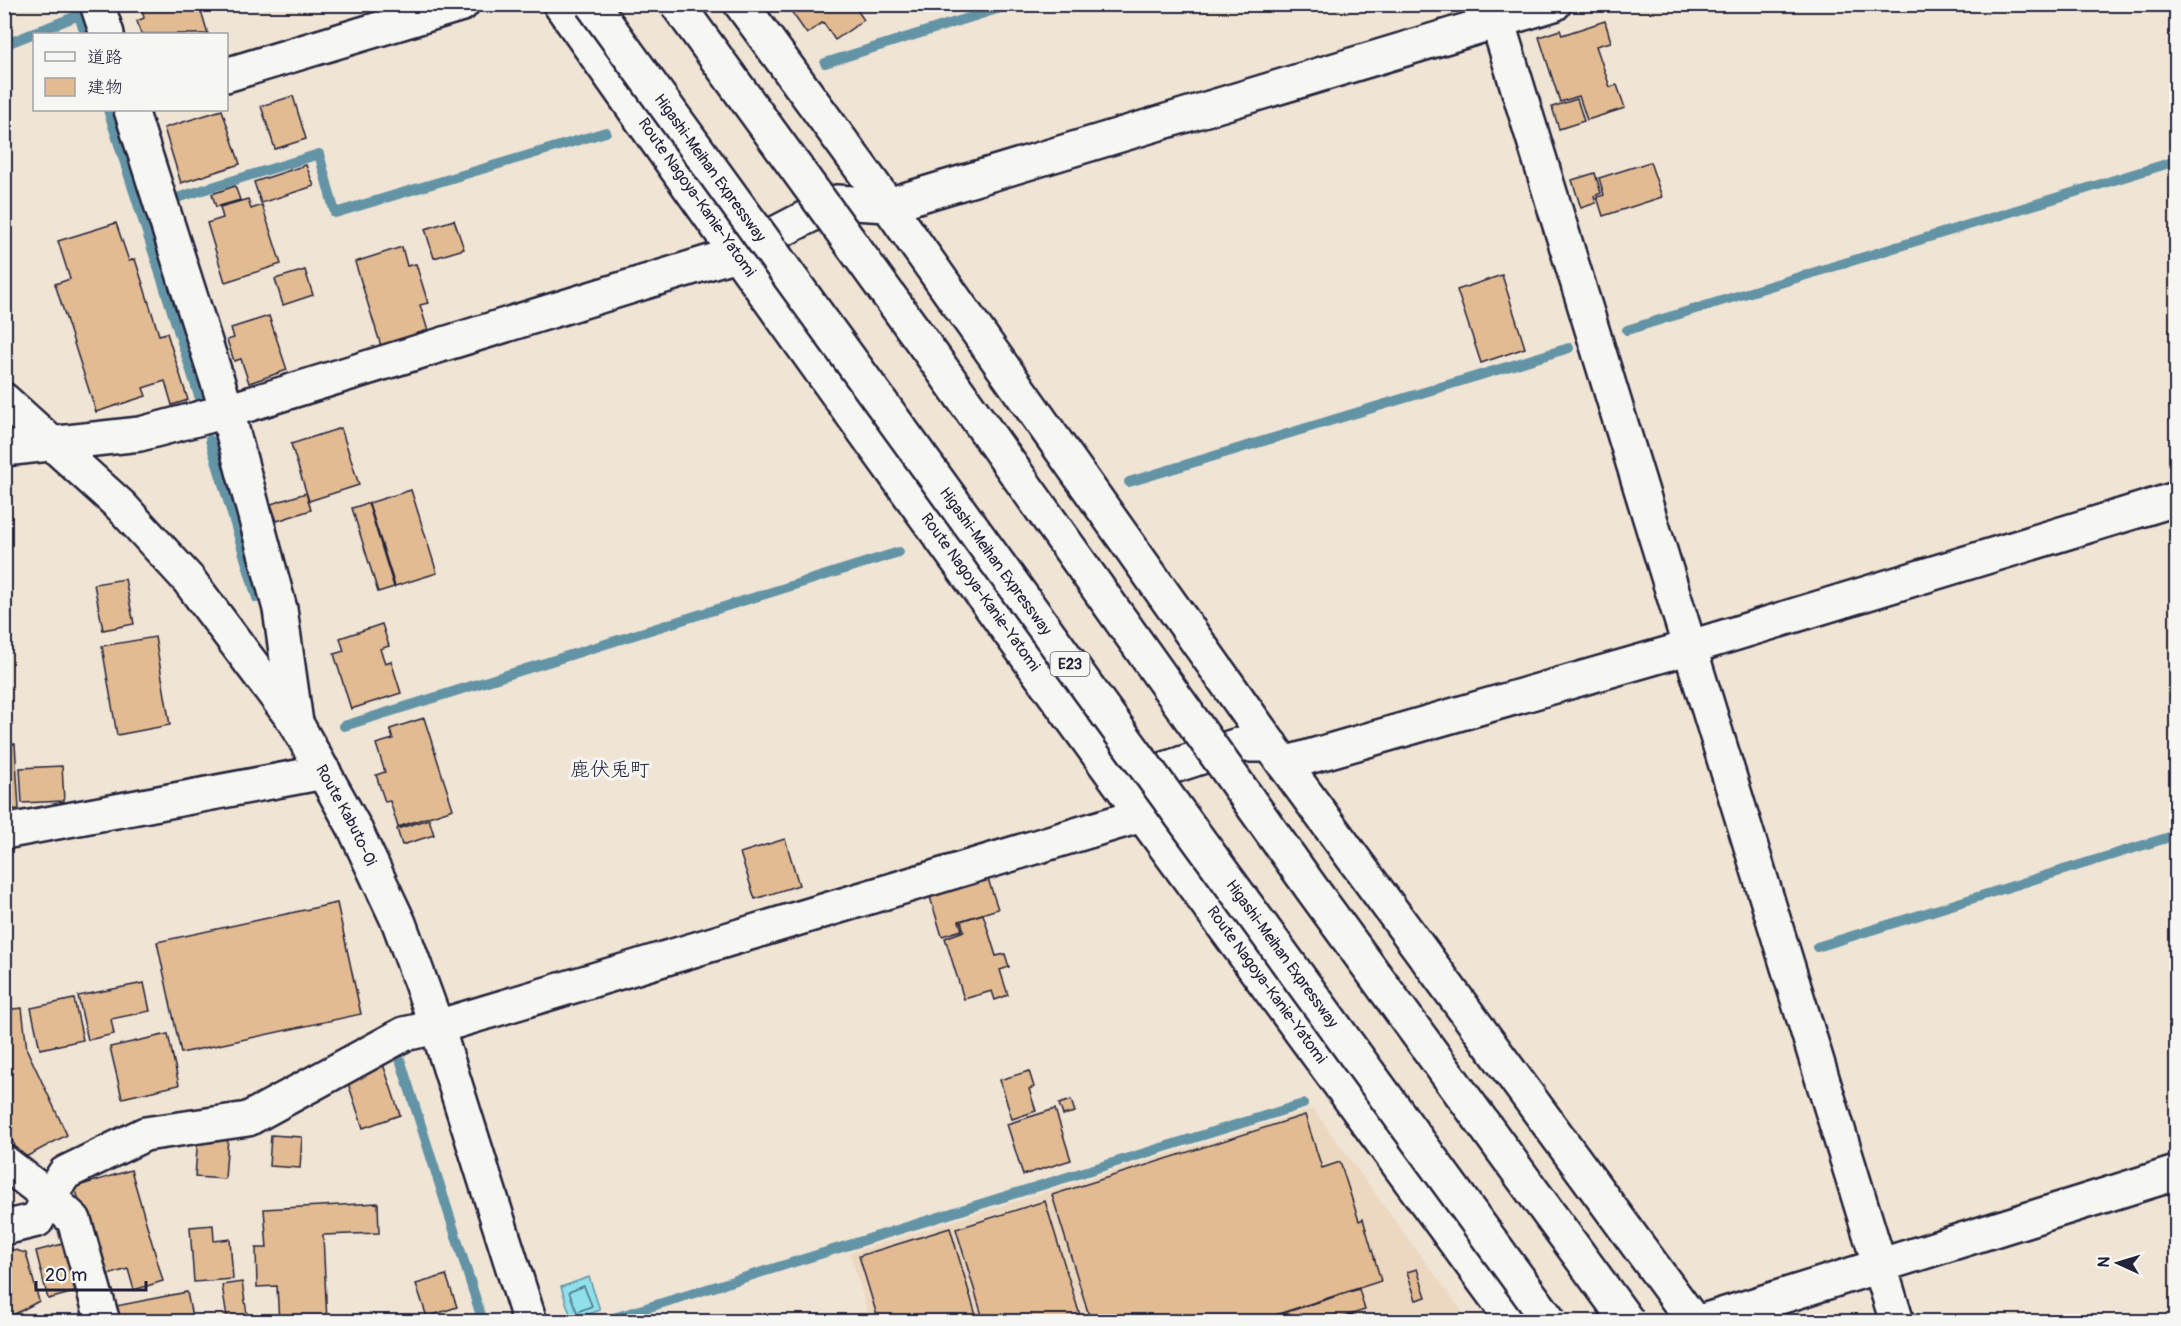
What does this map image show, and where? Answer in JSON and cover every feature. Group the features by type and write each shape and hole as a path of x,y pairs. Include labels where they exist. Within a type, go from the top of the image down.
{"main road":[{"path":"97,4 107,33"},
{"path":"228,74 462,4"},
{"name":"Route Nagoya-Kanie-Yatomi","path":"560,4 736,254 1142,815 1514,1322"},
{"name":"Higashi-Meihan Expressway","path":"592,4 861,379 1550,1322"},
{"path":"677,4 932,355 1312,890 1628,1322"},
{"path":"741,4 888,205 1278,755 1694,1322"},
{"path":"4,449 140,434 227,411 736,254 836,202 888,205 1495,13 1554,4"},
{"path":"1495,13 1898,1322"},
{"path":"131,111 227,411 280,609 296,723"},
{"name":"Route Kabuto-Oi","path":"4,400 121,506 188,579 296,723 324,772 354,827 399,923 437,1027 530,1322"},
{"path":"1120,784 1238,745 1278,755 1691,647 2176,499"},
{"path":"4,832 324,772"},
{"path":"4,1228 37,1220 65,1173 145,1134 248,1119 404,1034 437,1027 1142,815"},
{"path":"4,1162 74,1220 103,1322"},
{"path":"1700,1322 2176,1173"}],"shaded area":[{"path":"1313,1109 1469,1321 870,1321 850,1253"}],"water":[{"path":"589,1277 600,1310 572,1320 561,1287"}],"building":[{"path":"161,4 199,4 208,33 141,33 137,21 144,18 142,10"},
{"path":"786,4 853,4 864,20 835,40 823,22 807,34"},
{"path":"1605,21 1611,42 1596,46 1610,87 1617,85 1625,108 1587,120 1579,96 1560,102 1539,37 1560,30 1562,35"},
{"path":"293,96 306,139 275,149 261,106"},
{"path":"1577,99 1584,121 1559,129 1552,107"},
{"path":"222,111 240,164 181,183 164,128"},
{"path":"1650,162 1662,197 1603,216 1597,197 1604,195 1599,178"},
{"path":"306,165 314,186 261,203 254,182"},
{"path":"1595,173 1601,193 1594,196 1596,203 1581,208 1572,180"},
{"path":"235,186 240,200 216,207 212,194"},
{"path":"248,199 251,209 262,205 281,264 225,282 207,223 223,218 220,207"},
{"path":"454,220 464,249 434,258 425,229"},
{"path":"116,223 129,261 135,259 159,335 167,333 188,400 172,405 165,381 143,388 146,396 96,412 55,284 70,279 58,241"},
{"path":"402,247 407,266 416,264 428,303 420,305 428,331 381,346 355,262"},
{"path":"305,270 313,295 283,305 275,279"},
{"path":"1502,275 1525,348 1481,363 1457,290"},
{"path":"269,316 287,370 249,383 241,359 234,361 227,340 234,338 231,328"},
{"path":"341,428 359,485 309,501 291,444"},
{"path":"411,490 437,573 395,586 369,503"},
{"path":"306,493 311,510 277,521 271,504"},
{"path":"368,503 394,587 378,592 352,508"},
{"path":"125,579 134,624 103,630 94,584"},
{"path":"382,624 389,646 380,649 385,663 391,661 401,693 351,709 334,654 344,651 340,638"},
{"path":"155,637 170,725 117,735 102,646"},
{"path":"424,718 453,809 398,827 390,801 385,802 376,775 385,772 376,744 393,739 390,729"},
{"path":"4,744 15,744 19,809 4,810"},
{"path":"62,766 64,801 22,803 20,768"},
{"path":"429,819 434,835 402,845 397,829"},
{"path":"785,839 799,885 755,899 740,853"},
{"path":"988,879 998,909 959,921 962,930 942,936 930,897"},
{"path":"337,903 361,1014 181,1053 157,942"},
{"path":"983,914 996,956 1005,954 1009,967 1000,970 1008,995 995,1000 992,991 964,999 945,938 964,931 961,921"},
{"path":"144,983 150,1011 111,1019 114,1034 88,1040 78,996"},
{"path":"74,999 83,1040 40,1049 31,1008"},
{"path":"22,1008 27,1050 67,1135 22,1159 4,1125 4,1010"},
{"path":"168,1034 179,1085 122,1098 110,1047"},
{"path":"383,1064 400,1115 363,1128 346,1077"},
{"path":"1029,1071 1034,1087 1029,1089 1036,1111 1012,1119 1000,1080"},
{"path":"1071,1100 1075,1112 1063,1115 1059,1104"},
{"path":"1055,1109 1071,1160 1023,1175 1007,1124"},
{"path":"1305,1115 1322,1168 1340,1162 1359,1221 1363,1219 1381,1281 1253,1322 1091,1322 1052,1195"},
{"path":"198,1135 228,1137 225,1179 195,1177"},
{"path":"271,1135 302,1137 300,1168 269,1166"},
{"path":"131,1170 163,1281 134,1290 128,1269 101,1277 75,1187"},
{"path":"1045,1201 1082,1322 984,1322 956,1229"},
{"path":"378,1203 379,1233 323,1235 327,1322 279,1322 277,1286 257,1287 256,1248 267,1248 264,1209"},
{"path":"213,1225 214,1241 230,1239 233,1279 194,1282 190,1227"},
{"path":"950,1228 978,1322 879,1322 859,1256"},
{"path":"63,1244 75,1292 48,1299 36,1251"},
{"path":"4,1247 26,1253 39,1301 4,1320"},
{"path":"1417,1269 1426,1297 1416,1300 1407,1272"},
{"path":"446,1275 457,1307 427,1317 416,1284"},
{"path":"242,1282 247,1314 227,1317 222,1285"},
{"path":"1359,1289 1365,1310 1327,1322 1256,1322"},
{"path":"187,1292 193,1322 119,1322 116,1306"}],"waterway":[{"path":"75,4 85,33"},
{"path":"825,63 1013,4"},
{"path":"34,33 74,17"},
{"path":"4,45 33,33"},
{"path":"108,111 199,396"},
{"path":"180,197 319,154 335,213 606,132"},
{"path":"1627,330 2176,161"},
{"path":"1129,482 1569,348"},
{"path":"210,440 257,598"},
{"path":"344,726 899,552"},
{"path":"1817,947 2176,835"},
{"path":"400,1059 483,1322"},
{"path":"601,1322 1303,1104"}],"district":[{"name":"鹿伏兎町","path":"610,769"}]}
